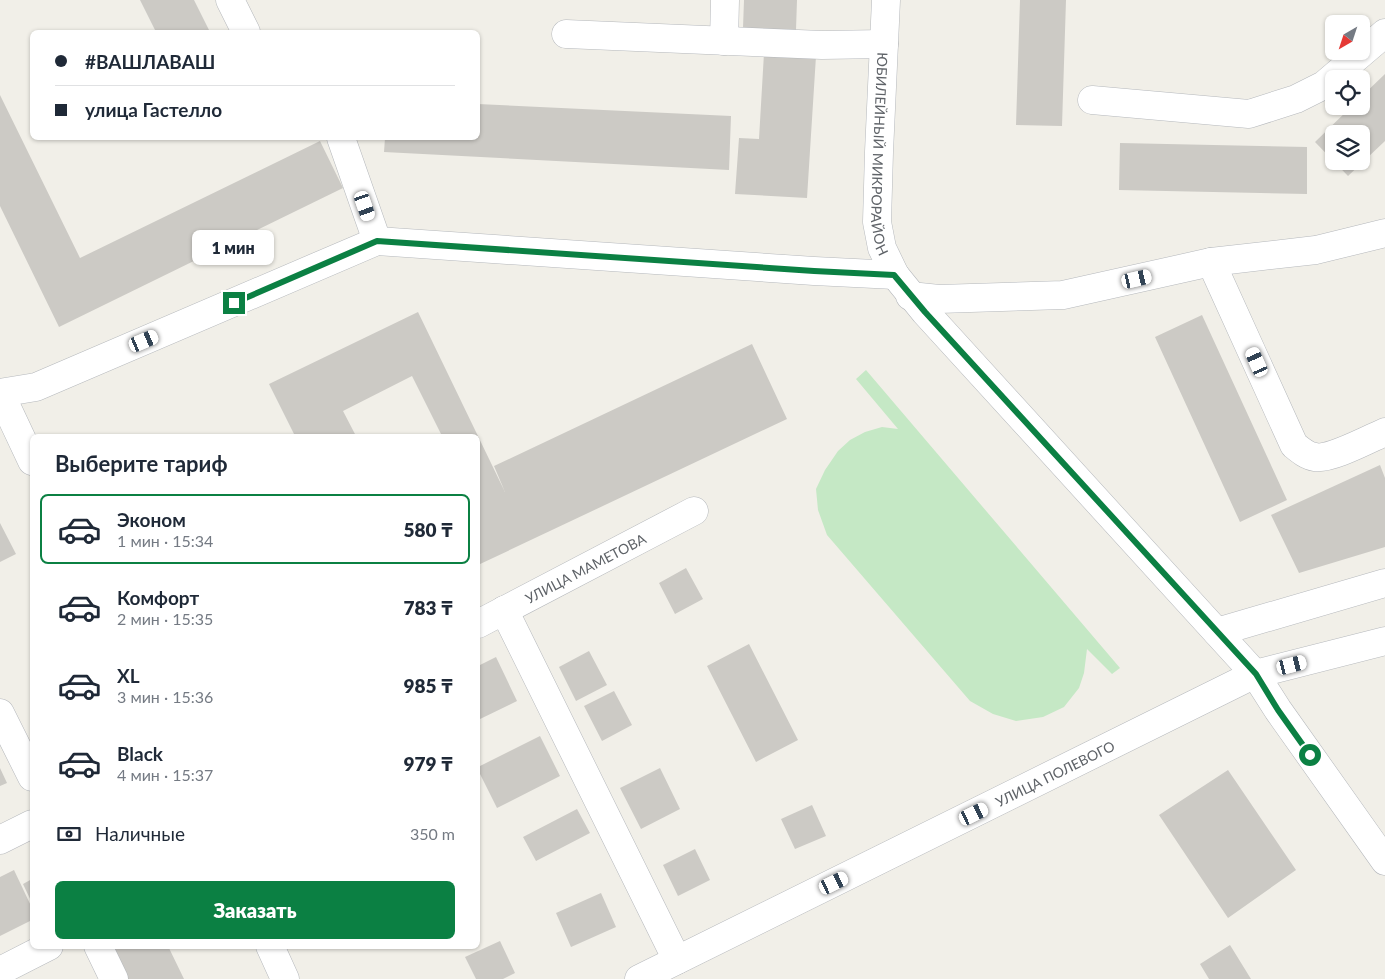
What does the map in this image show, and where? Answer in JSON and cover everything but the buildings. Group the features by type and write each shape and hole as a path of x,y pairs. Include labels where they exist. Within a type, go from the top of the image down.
{"street":[{"path":"230,0 245,30"},
{"path":"724,41 725,0"},
{"name":"ЮБИЛЕЙНЫЙ МИКРОРАЙОН","path":"886,0 877,222 882,248 902,286 1256,674 1278,710 1385,860"},
{"path":"1092,100 1249,114 1296,99 1324,85 1385,33"},
{"path":"566,34 822,45 884,44"},
{"path":"342,140 377,241"},
{"path":"30,457 0,393 36,388 377,241 814,271 902,286 939,299 1063,295 1212,262 1316,250 1385,233"},
{"path":"1212,262 1294,445 1316,458 1330,456 1385,432"},
{"name":"УЛИЦА МАМЕТОВА","path":"480,623 694,511"},
{"path":"1217,632 1385,583"},
{"path":"504,610 677,960"},
{"name":"УЛИЦА ПОЛЕВОГО","path":"639,979 1256,674 1385,641"},
{"path":"0,713 30,773"},
{"path":"0,840 30,825"},
{"path":"0,971 43,949"},
{"path":"99,949 114,979"},
{"path":"271,949 285,979"}],"green space":[{"path":"866,370 1120,668 1112,674 1087,649 1084,673 1079,688 1064,707 1043,717 1016,721 993,714 970,701 827,535 818,510 816,489 825,470 838,451 850,440 865,432 882,427 898,429 856,379"}],"route":[{"path":"234,303 377,241 894,275 910,296 1256,674 1278,710 1310,755"}]}
